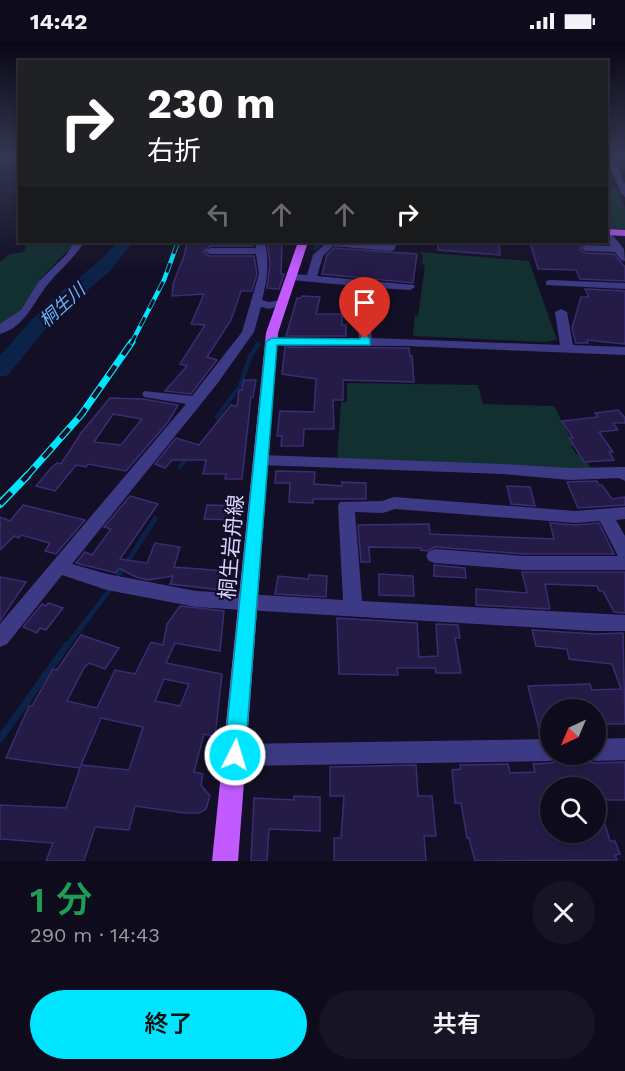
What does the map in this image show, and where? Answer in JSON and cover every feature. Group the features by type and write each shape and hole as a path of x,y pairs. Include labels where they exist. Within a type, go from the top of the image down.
{"main road":[{"path":"608,233 625,233"},
{"name":"桐生岩舟線","path":"225,861 272,337 303,243"}],"street":[{"path":"608,236 622,254"},
{"path":"0,330 25,312 43,283 70,257 78,243"},
{"path":"311,278 318,255 331,243 390,248 392,243"},
{"path":"0,638 212,381 248,332 264,274 261,246 210,251"},
{"path":"586,248 622,254"},
{"path":"291,277 410,287"},
{"path":"550,283 625,286"},
{"path":"366,342 363,320 374,284"},
{"path":"256,302 269,306 282,303"},
{"path":"561,312 567,349"},
{"path":"248,332 272,337 366,342 625,351"},
{"path":"149,394 195,401"},
{"path":"261,460 503,469 570,474 623,472 625,475"},
{"path":"353,607 346,506 383,507 394,503 575,517 625,513"},
{"path":"605,516 625,552"},
{"path":"435,556 525,563 625,563"},
{"path":"59,567 107,582 172,595 249,603 625,623"},
{"path":"606,750 625,749"},
{"path":"235,755 540,750"}],"green space":[{"path":"608,193 619,193 625,208 625,230 608,229"},
{"path":"28,243 75,243 40,279 24,310 0,328 0,262 10,254 24,252"},
{"path":"419,252 529,261 557,340 546,342 413,336 425,265 422,264 423,255"},
{"path":"347,383 478,385 483,404 554,406 574,445 571,446 584,462 587,462 593,472 337,461 341,402 347,402"}],"building":[{"path":"187,243 253,244 253,246 210,246 203,252 210,256 254,256 257,274 252,291 241,291 231,320 207,357 217,360 191,394 165,391 187,366 180,364 205,325 191,324 204,294 172,296 173,284"},
{"path":"267,243 282,243 281,274 284,274 279,289 267,288 270,264"},
{"path":"438,243 499,243 500,255 438,250"},
{"path":"530,243 585,243 579,249 586,253 614,254 625,267 625,281 580,279 576,270 538,269"},
{"path":"334,248 417,254 413,283 322,274 327,255"},
{"path":"585,289 625,291 625,344 587,340 588,343 576,343 572,328 581,297 589,297"},
{"path":"320,297 316,314 342,314 342,325 346,325 346,336 286,336 297,298"},
{"path":"285,347 409,348 410,356 412,356 414,382 343,380 343,400 333,400 334,429 304,429 303,446 281,446 282,436 277,436 280,411 314,412 316,379 282,374"},
{"path":"244,380 256,380 253,397 251,397 242,479 225,479 226,474 203,474 206,460 172,460 165,468 155,464 176,438 199,445 231,405 237,406 239,390 242,390"},
{"path":"110,398 143,399 178,405 168,422 126,471 88,464 86,467 76,465 55,491 36,486 51,468 57,463 61,464 81,433","holes":["113,414 142,419 121,445 94,442"]},
{"path":"618,410 625,418 625,423 613,423 618,430 599,432 613,452 609,452 614,460 584,462 569,438 573,438 562,421 598,417 595,413"},
{"path":"276,471 315,472 314,484 342,486 342,482 366,483 366,499 313,499 313,503 289,502 290,483 275,483"},
{"path":"597,481 612,499 625,497 625,505 578,508 567,482"},
{"path":"507,486 530,487 535,506 511,504"},
{"path":"130,496 158,504 120,559 147,563 155,543 180,547 174,567 225,571 220,590 170,584 173,576 148,580 136,577 119,568 116,573 76,563 85,552 92,555 111,529 104,527"},
{"path":"23,505 85,520 56,554 45,551 50,543 21,535 19,538 14,536 0,550 0,517 10,521"},
{"path":"207,505 240,506 238,520 204,519"},
{"path":"550,523 575,525 599,523 614,554 525,554 435,547 427,551 421,548 369,547 370,562 361,562 358,525 429,524 430,534 554,539"},
{"path":"434,565 465,568 466,578 434,576"},
{"path":"522,572 625,572 625,613 614,612 603,591 599,591 597,586 545,584 550,609 476,605 476,589 527,593"},
{"path":"379,574 413,576 414,596 379,595"},
{"path":"309,575 327,576 326,597 275,594 278,576 308,579"},
{"path":"0,577 26,582 0,621"},
{"path":"48,603 63,608 46,630 40,628 37,633 23,627 42,604 46,606"},
{"path":"180,606 224,611 220,651 175,643 166,663 222,674 215,737 204,734 194,772 203,774 201,785 210,796 206,809 199,813 185,813 135,806 129,830 95,827 84,861 46,861 53,843 0,839 0,805 66,808 80,768 6,758 29,706 32,706 53,669 57,670 81,635 119,648 105,669 89,663 84,668 67,701 97,708 115,670 135,674 151,642 163,645 167,624","holes":["164,679 189,684 180,706 155,701","101,718 143,727 129,770 81,765"]},
{"path":"337,618 417,623 419,657 438,656 436,624 458,625 460,638 455,638 461,673 436,673 435,668 397,668 398,675 339,674"},
{"path":"532,630 595,634 623,633 625,724 606,724 606,699 540,699 539,729 528,686 590,684 592,690 621,689 612,664 569,659 567,649 536,646"},
{"path":"625,762 625,800 606,800 606,777 540,777 540,843 606,843 606,828 610,841 615,841 620,854 615,855 617,860 475,861 469,838 467,838 461,803 455,803 452,770 461,769 460,765 508,764 510,773 535,772 533,764 606,765 606,763"},
{"path":"416,765 418,796 432,796 436,836 424,836 426,861 334,861 334,838 341,838 344,796 330,796 330,767"},
{"path":"294,796 320,797 320,831 269,829 267,861 251,861 254,798 294,800"}],"waterway":[{"name":"桐生川","path":"0,370 45,317 103,267 124,243"},
{"path":"315,249 321,243"},
{"path":"217,417 240,386 250,357 258,344"},
{"path":"180,467 186,459"},
{"path":"116,579 155,519"},
{"path":"66,647 112,587"},
{"path":"0,739 67,645"}],"railway":[{"path":"131,344 164,280 178,243"},
{"path":"26,477 81,415 132,342"},
{"path":"0,504 27,476"}],"route":[{"path":"235,755 272,342 366,342 365,339"}]}
